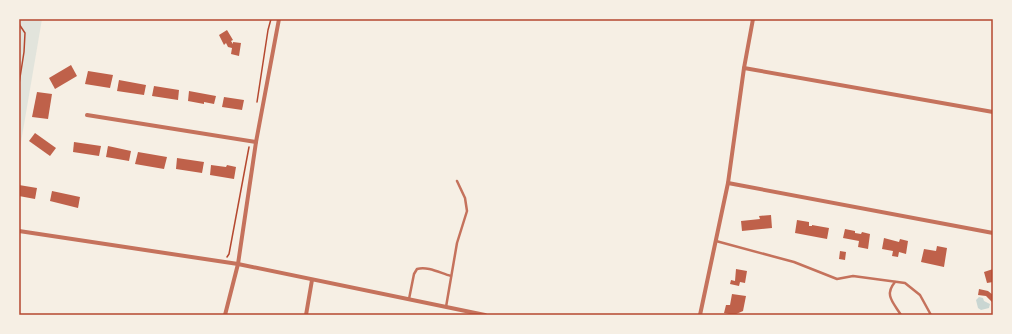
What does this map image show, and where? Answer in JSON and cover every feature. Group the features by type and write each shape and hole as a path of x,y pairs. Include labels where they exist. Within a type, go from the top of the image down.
{"street":[{"path":"225,315 238,264 256,142 279,19"},
{"path":"700,315 728,183 744,68 754,19"},
{"path":"744,68 993,112"},
{"path":"87,115 256,142"},
{"path":"728,183 993,233"},
{"path":"19,231 238,264 485,315"},
{"path":"306,315 312,280"}],"lane":[{"path":"446,307 457,243 467,212 458,181"},
{"path":"716,241 794,262 837,279 853,276 905,283 920,295 931,315"},
{"path":"409,300 414,274 417,269 429,269 451,276"},
{"path":"895,282 890,288 889,294 901,315"}],"path":[{"path":"256,108 271,19"},
{"path":"19,24 25,33 24,52 19,84"},
{"path":"225,259 229,254 248,147"}],"shaded area":[{"path":"19,19 42,19 19,154"},
{"path":"979,297 983,298 984,301 990,304 989,308 981,310 978,308 976,300"}],"building":[{"path":"227,30 233,40 231,41 233,44 233,42 241,43 239,56 231,54 232,48 228,47 226,43 224,45 219,35"},
{"path":"71,65 77,76 55,89 49,78"},
{"path":"88,71 113,75 110,88 85,84"},
{"path":"119,80 146,85 144,95 117,91"},
{"path":"154,86 179,90 178,100 152,96"},
{"path":"189,91 216,96 214,104 188,101"},
{"path":"37,92 52,94 48,119 32,117"},
{"path":"224,97 244,100 242,110 222,107"},
{"path":"35,133 56,148 50,156 29,141"},
{"path":"74,142 101,146 99,156 73,152"},
{"path":"108,146 131,151 129,161 106,157"},
{"path":"138,152 167,157 164,169 135,164"},
{"path":"177,158 204,162 202,173 176,169"},
{"path":"211,165 226,167 227,165 236,167 234,179 210,175"},
{"path":"19,185 37,188 35,199 19,196"},
{"path":"52,191 80,197 78,208 50,201"},
{"path":"771,215 772,228 742,231 741,221 760,219 759,216"},
{"path":"797,220 809,222 809,226 812,225 829,228 827,239 795,233"},
{"path":"845,229 855,231 855,233 861,234 862,232 870,234 868,249 858,247 859,241 843,238"},
{"path":"884,238 899,242 900,239 908,241 906,254 899,252 898,257 892,256 893,251 882,249"},
{"path":"937,246 947,248 944,267 921,262 924,249 936,251"},
{"path":"840,251 846,252 845,260 839,259"},
{"path":"736,269 747,271 745,283 740,282 739,286 730,284 731,280 735,281"},
{"path":"993,269 993,282 987,283 984,272"},
{"path":"979,289 988,291 993,295 993,303 986,296 978,295"},
{"path":"732,294 746,296 743,311 734,315 724,313 726,305 730,305"}]}
